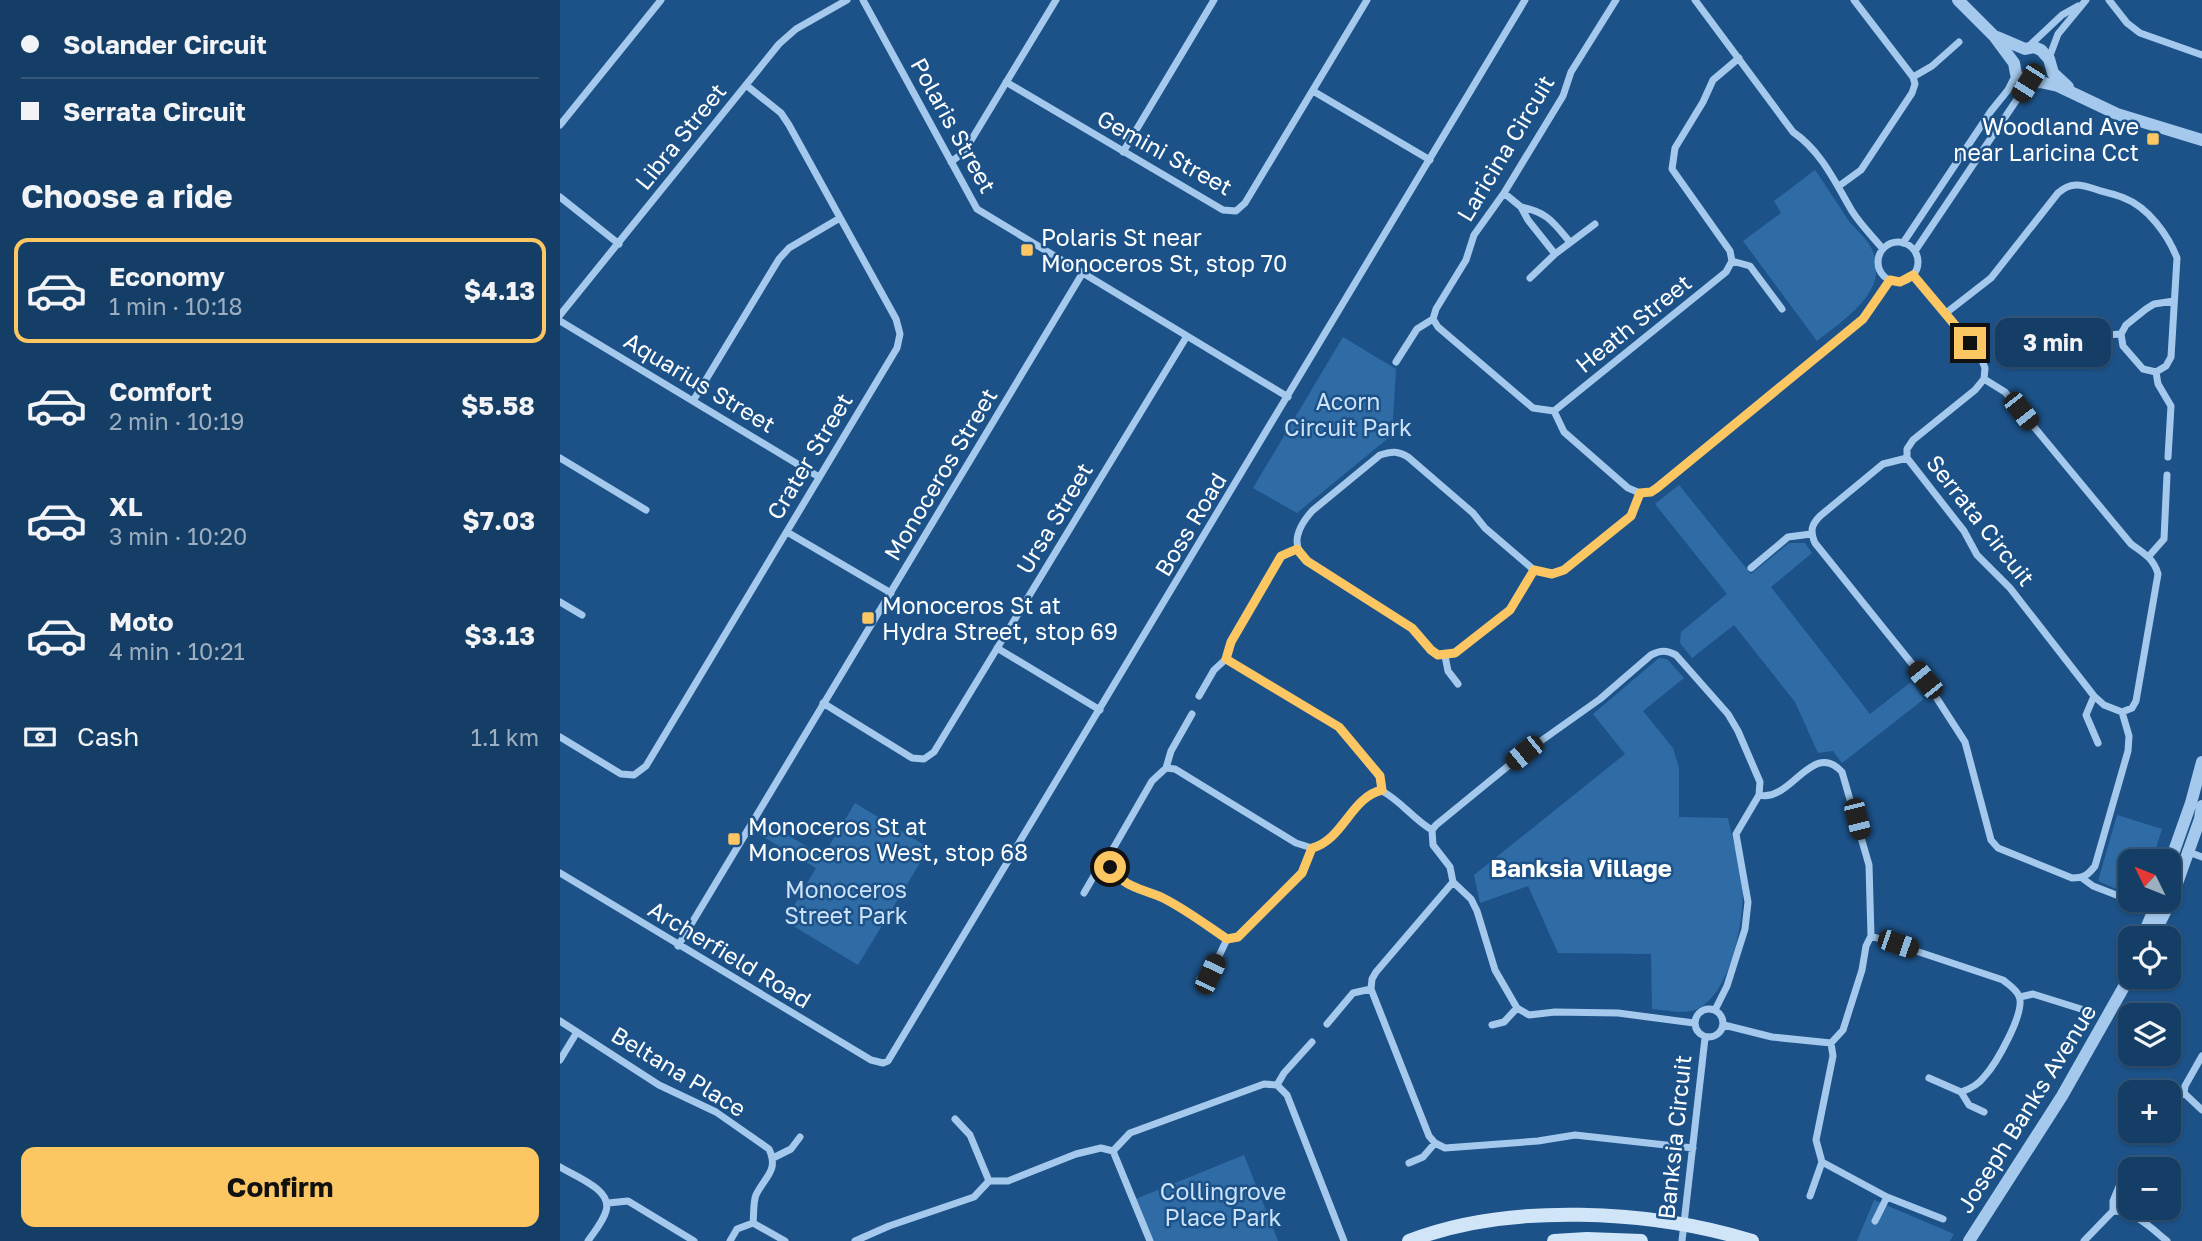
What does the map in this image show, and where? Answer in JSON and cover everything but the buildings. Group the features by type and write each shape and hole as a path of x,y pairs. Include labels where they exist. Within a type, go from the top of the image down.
{"main road":[{"path":"1409,1241 1472,1224 1521,1217 1645,1220 1683,1234 1752,1241"},
{"path":"1554,1241 1641,1241"}],"street":[{"path":"560,125 661,0"},
{"name":"Libra Street","path":"560,318 779,44 796,29 847,0"},
{"name":"Polaris Street","path":"863,0 972,202 984,215 1288,397"},
{"path":"1123,152 1214,0"},
{"name":"Gemini Street","path":"1006,82 1223,210 1236,211 1245,203 1367,0"},
{"name":"Boss Road","path":"883,1063 893,1057 1525,0"},
{"name":"Laricina Circuit","path":"1396,362 1417,329 1433,319 1436,309 1466,260 1474,235 1504,193 1563,96 1571,72 1616,0"},
{"path":"1695,0 1793,132 1807,142 1839,187 1853,213 1883,249"},
{"path":"1839,187 1861,170 1912,93 1915,84 1913,77 1854,0"},
{"path":"1958,0 1994,36 2015,69 2034,83 2058,86 2117,114 2202,140"},
{"path":"2109,0 2127,23 2140,33 2202,55"},
{"path":"951,162 964,152 1052,1"},
{"path":"1903,243 1991,111 2008,90 2018,54 2063,15 2083,2"},
{"path":"1914,251 1997,131 2034,83 2048,75 2049,61 2058,34 2083,2"},
{"path":"1994,36 2026,48 2041,50 2053,73 2084,99"},
{"path":"1913,77 1932,66 1959,42"},
{"path":"1739,58 1713,80 1675,148 1672,169 1730,251 1732,261 1750,266 1782,310"},
{"name":"Crater Street","path":"560,737 621,774 634,775 646,766 897,348 900,334 896,319 789,125 780,113 746,85"},
{"path":"1313,91 1430,160"},
{"path":"1946,313 1991,278 2058,193 2065,186 2075,184 2126,198 2147,214 2171,243 2177,258 2171,357 2165,366 2156,372 2143,369 2123,346 2121,334 2126,325 2154,304 2174,301"},
{"path":"1504,193 1521,207 1555,254"},
{"path":"560,197 619,244"},
{"path":"1521,207 1538,211 1550,219 1570,242"},
{"path":"693,401 779,259 789,247 840,218"},
{"path":"1530,278 1555,254 1595,224"},
{"path":"1893,243 1903,243 1914,251 1918,264 1913,275 1900,282 1890,280 1881,273 1879,255 1883,249 1893,243"},
{"name":"Heath Street","path":"1554,411 1726,272 1732,261"},
{"name":"Monoceros Street","path":"678,946 1082,274"},
{"path":"1913,275 1981,358 1986,368 1984,379 2005,392 2131,544 2149,556 2158,574 2136,701 2132,708 2122,712 2129,736 2128,751 2095,866 2082,878"},
{"path":"1433,319 1438,327 1534,408 1554,411 1564,432 1628,488 1640,493 1651,492 1657,488 1863,319 1890,280"},
{"name":"Aquarius Street","path":"560,318 819,477"},
{"path":"2085,351 2106,335 2121,334"},
{"name":"Ursa Street","path":"823,703 912,758 924,759 934,752 1187,337"},
{"path":"2156,372 2158,384 2171,406 2168,457"},
{"name":"Serrata Circuit","path":"1984,379 1975,390 1913,440 1907,449 1907,458 1964,531 1978,555 2010,588 2094,696 2104,705 2122,712"},
{"path":"1534,570 1510,610 1455,653 1445,656 1431,650 1412,628 1307,561 1297,549 1296,538 1312,511 1380,455 1391,451 1408,457 1534,570 1552,574 1564,570 1631,516 1640,493"},
{"path":"560,458 646,510"},
{"path":"1907,458 1883,464 1819,516 1812,524 1811,534 1815,543 1925,680 1960,732 1991,840 1998,848 2072,878 2082,878 2092,886 2118,896"},
{"path":"2149,556 2164,539 2167,475"},
{"path":"786,532 891,593"},
{"path":"1751,568 1788,537 1811,534"},
{"path":"1199,696 1214,670 1226,659 1231,642 1281,556 1297,549"},
{"path":"560,602 582,615"},
{"path":"997,648 1100,710"},
{"path":"1432,830 1524,753 1562,728 1651,655 1659,651 1676,655 1728,714 1760,782 1759,795 1737,834 1748,902 1745,929 1727,986 1715,1010"},
{"path":"1445,656 1448,671 1458,684"},
{"path":"1226,659 1339,727 1380,776 1382,790"},
{"path":"2094,696 2086,715 2098,743"},
{"path":"1192,714 1171,751 1166,768 1152,781 1110,854 1110,867 1119,880 1132,889 1161,898 1227,939 1238,937 1245,932 1263,910 1302,873 1312,848"},
{"path":"1759,795 1769,797 1777,793 1816,764 1826,761 1836,765 1842,772 1869,865 1871,936 1843,1030 1831,1043"},
{"path":"2175,849 2202,762"},
{"path":"1166,768 1175,769 1296,842 1312,848 1330,839 1365,799 1373,792 1382,790 1393,797 1417,822 1432,830"},
{"path":"2158,926 2171,900 2188,853 2197,841 2202,806"},
{"path":"1432,830 1433,845 1450,867 1453,882 1471,898 1478,911 1495,970 1517,1009 1504,1022 1492,1025"},
{"path":"2177,844 2197,841"},
{"path":"2177,844 2188,853 2202,857"},
{"path":"1084,893 1095,874 1110,867"},
{"name":"Archerfield Road","path":"560,873 871,1060 883,1063"},
{"path":"1453,882 1376,972 1371,989 1434,1143 1445,1148 1538,1141 1574,1135 1693,1148"},
{"path":"1871,936 2003,980 2014,988 2020,997 2020,1010 2013,1028 1985,1076 1973,1088 1961,1092"},
{"path":"1200,979 1210,974 1227,939"},
{"path":"1327,1024 1353,993 1371,989"},
{"name":"Joseph Banks Avenue","path":"2119,998 2122,989"},
{"name":"Joseph Banks Avenue","path":"1969,1241 2062,1096 2124,989"},
{"path":"2020,997 2033,994 2081,1009"},
{"name":"Banksia Circuit","path":"1517,1009 1529,1015 1555,1012 1618,1013 1694,1023"},
{"path":"1702,1010 1715,1010 1721,1015 1724,1025 1720,1034 1705,1038 1697,1032 1694,1023 1702,1010"},
{"name":"Beltana Place","path":"560,1021 659,1085 716,1112 769,1149 773,1158"},
{"path":"1724,1025 1772,1037 1831,1043"},
{"path":"560,1060 577,1032"},
{"name":"Banksia Circuit","path":"1683,1234 1705,1038"},
{"path":"1277,1086 1284,1073 1312,1042"},
{"path":"1810,1196 1822,1162 1816,1140 1833,1056 1831,1043"},
{"path":"2184,1093 2185,1086 2202,1056"},
{"path":"1929,1079 1961,1092 1969,1105 1984,1112"},
{"path":"1113,1151 1129,1133 1264,1084 1277,1086 1287,1095 1342,1239 1331,1241"},
{"path":"2184,1093 2202,1110"},
{"path":"955,1119 970,1135 989,1181"},
{"path":"753,1223 755,1197 773,1168 773,1158 791,1149 800,1136"},
{"path":"1409,1163 1423,1157 1434,1143"},
{"path":"855,1241 889,1226 974,1197 989,1181 1008,1181 1076,1154 1101,1148 1113,1151"},
{"path":"1113,1151 1150,1241"},
{"path":"1822,1162 1886,1197 1943,1219"},
{"path":"560,1167 603,1194 608,1203 606,1214 589,1241"},
{"path":"2084,1241 2113,1211 2113,1201 2118,1189"},
{"path":"1875,1221 1886,1197"},
{"path":"608,1203 628,1201 694,1241"},
{"path":"2113,1211 2134,1215 2167,1241"},
{"path":"730,1241 737,1230 753,1223"},
{"path":"753,1223 785,1241"}],"green space":[{"path":"1815,170 1848,220 1869,244 1875,260 1876,274 1872,288 1864,300 1817,341 1743,241 1781,213 1774,201"},
{"name":"Acorn Circuit Park","path":"1343,337 1396,369 1392,435 1297,513 1253,488"},
{"path":"1679,485 1751,574 1789,543 1805,543 1812,553 1771,587 1870,714 1911,682 1924,699 1842,763 1833,751 1818,753 1795,702 1734,625 1692,658 1680,643 1681,632 1727,594 1655,504"},
{"path":"1659,658 1667,659 1684,678 1643,711 1673,748 1679,768 1679,817 1728,818 1742,881 1743,896 1738,934 1727,973 1708,1002 1695,1010 1685,1012 1652,1009 1651,954 1558,953 1528,886 1480,903 1474,875 1625,754 1593,714"},
{"name":"Monoceros Street Park","path":"855,803 929,848 858,965 785,921 816,868 762,836 769,824 823,856"},
{"path":"2117,815 2162,829 2156,849 2118,849 2118,890 2098,881"},
{"name":"Collingrove Place Park","path":"1244,1155 1278,1241 1150,1241 1133,1200"},
{"path":"1874,1200 1954,1234 1950,1241 1857,1241"}],"place":[{"name":"Woodland Ave near Laricina Cct","path":"2153,139"},
{"name":"Polaris St near Monoceros St, stop 70","path":"1027,250"},
{"name":"Monoceros St at Hydra Street, stop 69","path":"868,618"},
{"name":"Monoceros St at Monoceros West, stop 68","path":"734,839"}],"district":[{"name":"Banksia Village","path":"1581,867"}],"route":[{"path":"1110,867 1119,880 1132,889 1161,898 1227,939 1238,937 1302,873 1312,848 1330,839 1365,799 1373,792 1382,790 1380,776 1339,727 1226,659 1231,642 1281,556 1297,549 1307,561 1412,628 1438,655 1455,653 1510,610 1534,570 1552,574 1564,570 1631,516 1640,493 1651,492 1657,488 1863,319 1890,280 1900,282 1913,275 1970,343"}]}
